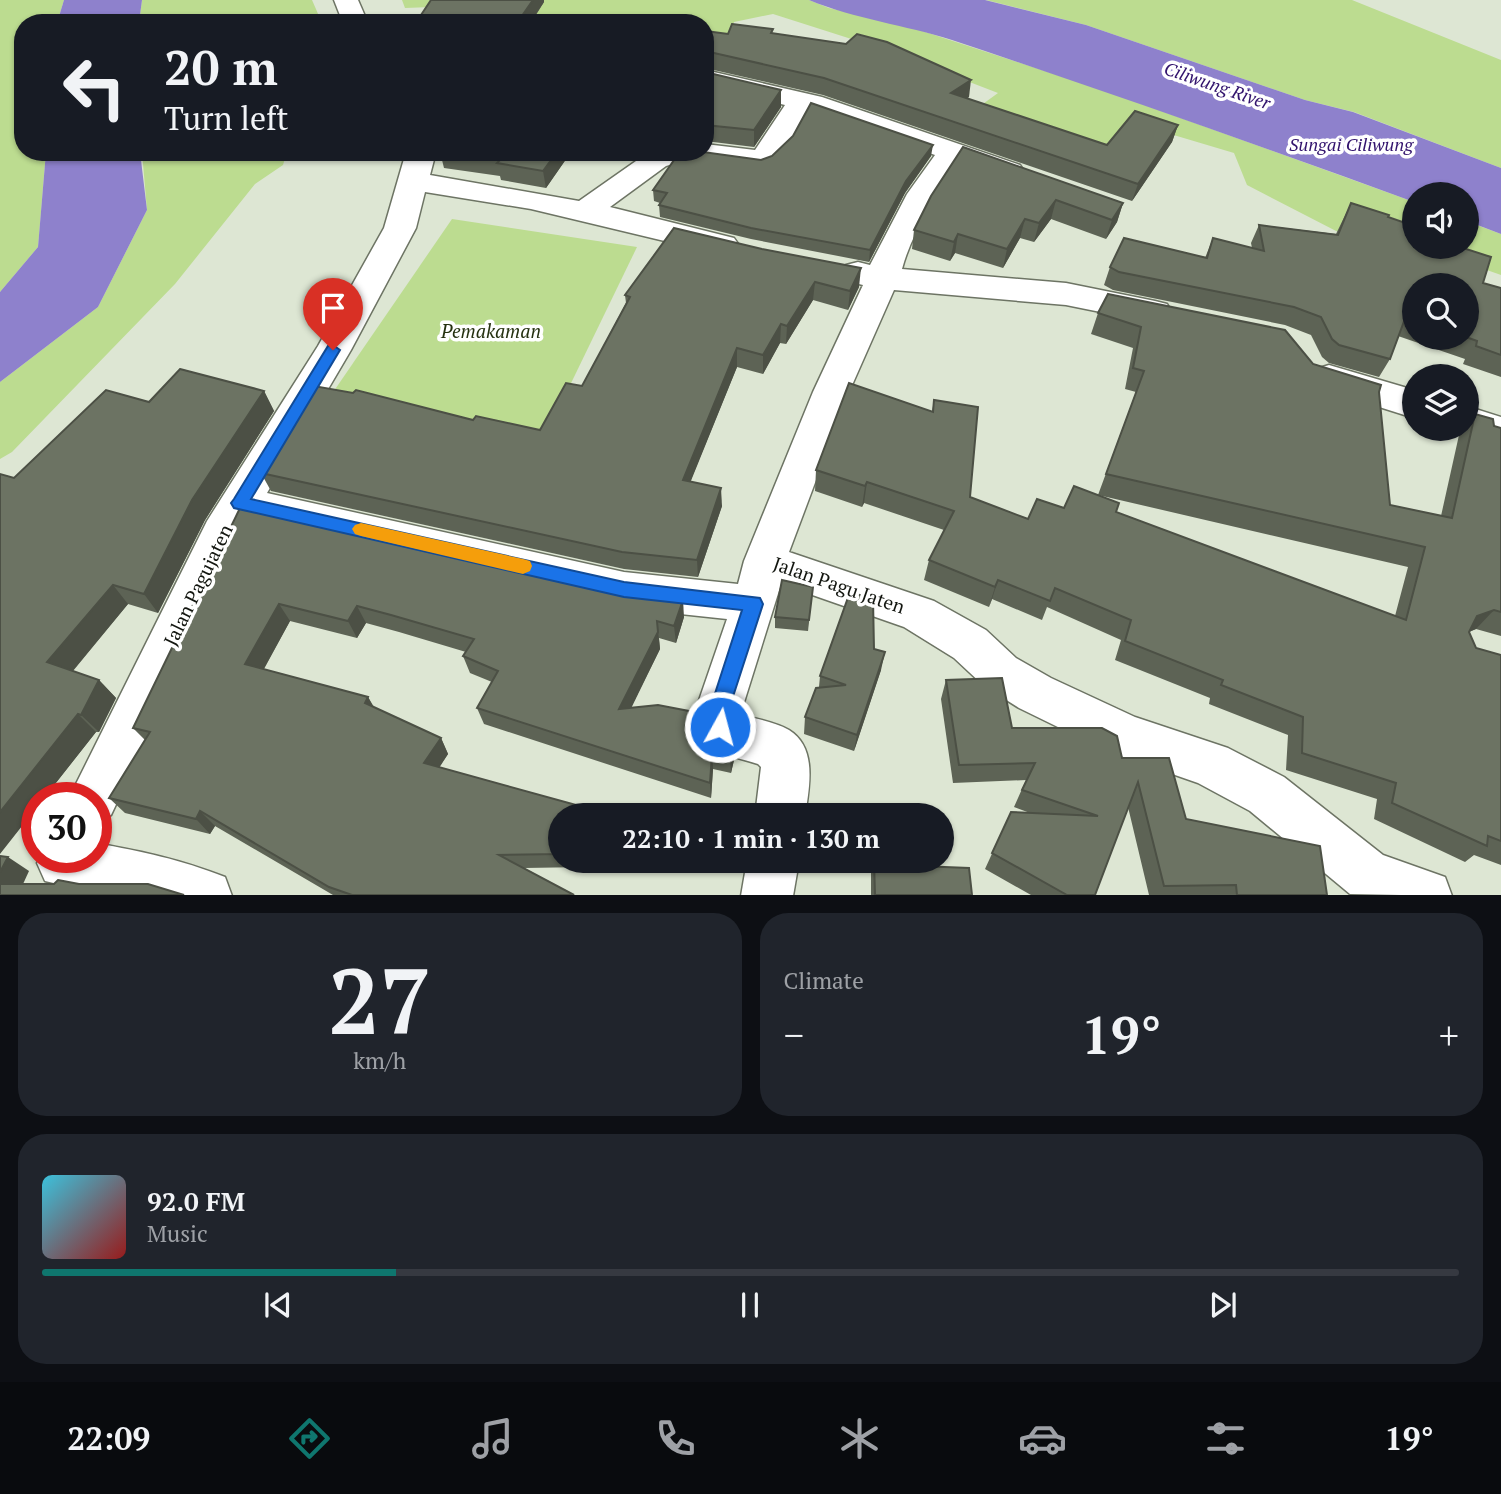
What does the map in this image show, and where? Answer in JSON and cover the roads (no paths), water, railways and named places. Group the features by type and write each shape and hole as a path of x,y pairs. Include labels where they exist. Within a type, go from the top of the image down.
{"street":[{"path":"714,80 802,100 1039,182"},
{"path":"714,154 761,160 770,153 786,131 802,100"},
{"name":"Jalan Pagu Jaten","path":"953,151 922,194 889,256 883,278 831,392 759,582 919,614 970,644 1000,672 1035,693 1126,736 1211,764 1267,794 1370,886 1426,895"},
{"path":"586,210 648,165 658,161"},
{"path":"417,167 482,190 586,210 750,252"},
{"name":"Jalan Pagujaten","path":"102,782 222,533 369,286 400,228 417,167"},
{"path":"830,268 883,278 1066,294 1189,319"},
{"path":"1302,358 1307,369 1315,374 1402,400"},
{"path":"1479,424 1501,431"},
{"path":"239,503 624,590 759,582 718,712 720,727 729,733 773,746 785,760 782,803"},
{"path":"68,873 175,884 206,895"},
{"path":"767,895 771,873"}],"water":[{"path":"64,0 142,0 140,14 60,14"},
{"name":"Sungai Ciliwung","path":"809,0 985,0 1086,25 1305,100 1353,112 1501,168 1501,234 1479,226 1479,182 1402,182 1402,198 952,40 844,12"},
{"path":"45,161 141,161 147,210 98,307 0,382 0,292 38,247"}],"water label":[{"name":"Ciliwung River","path":"1217,86"}],"park label":[{"name":"Pemakaman","path":"491,331"}]}
